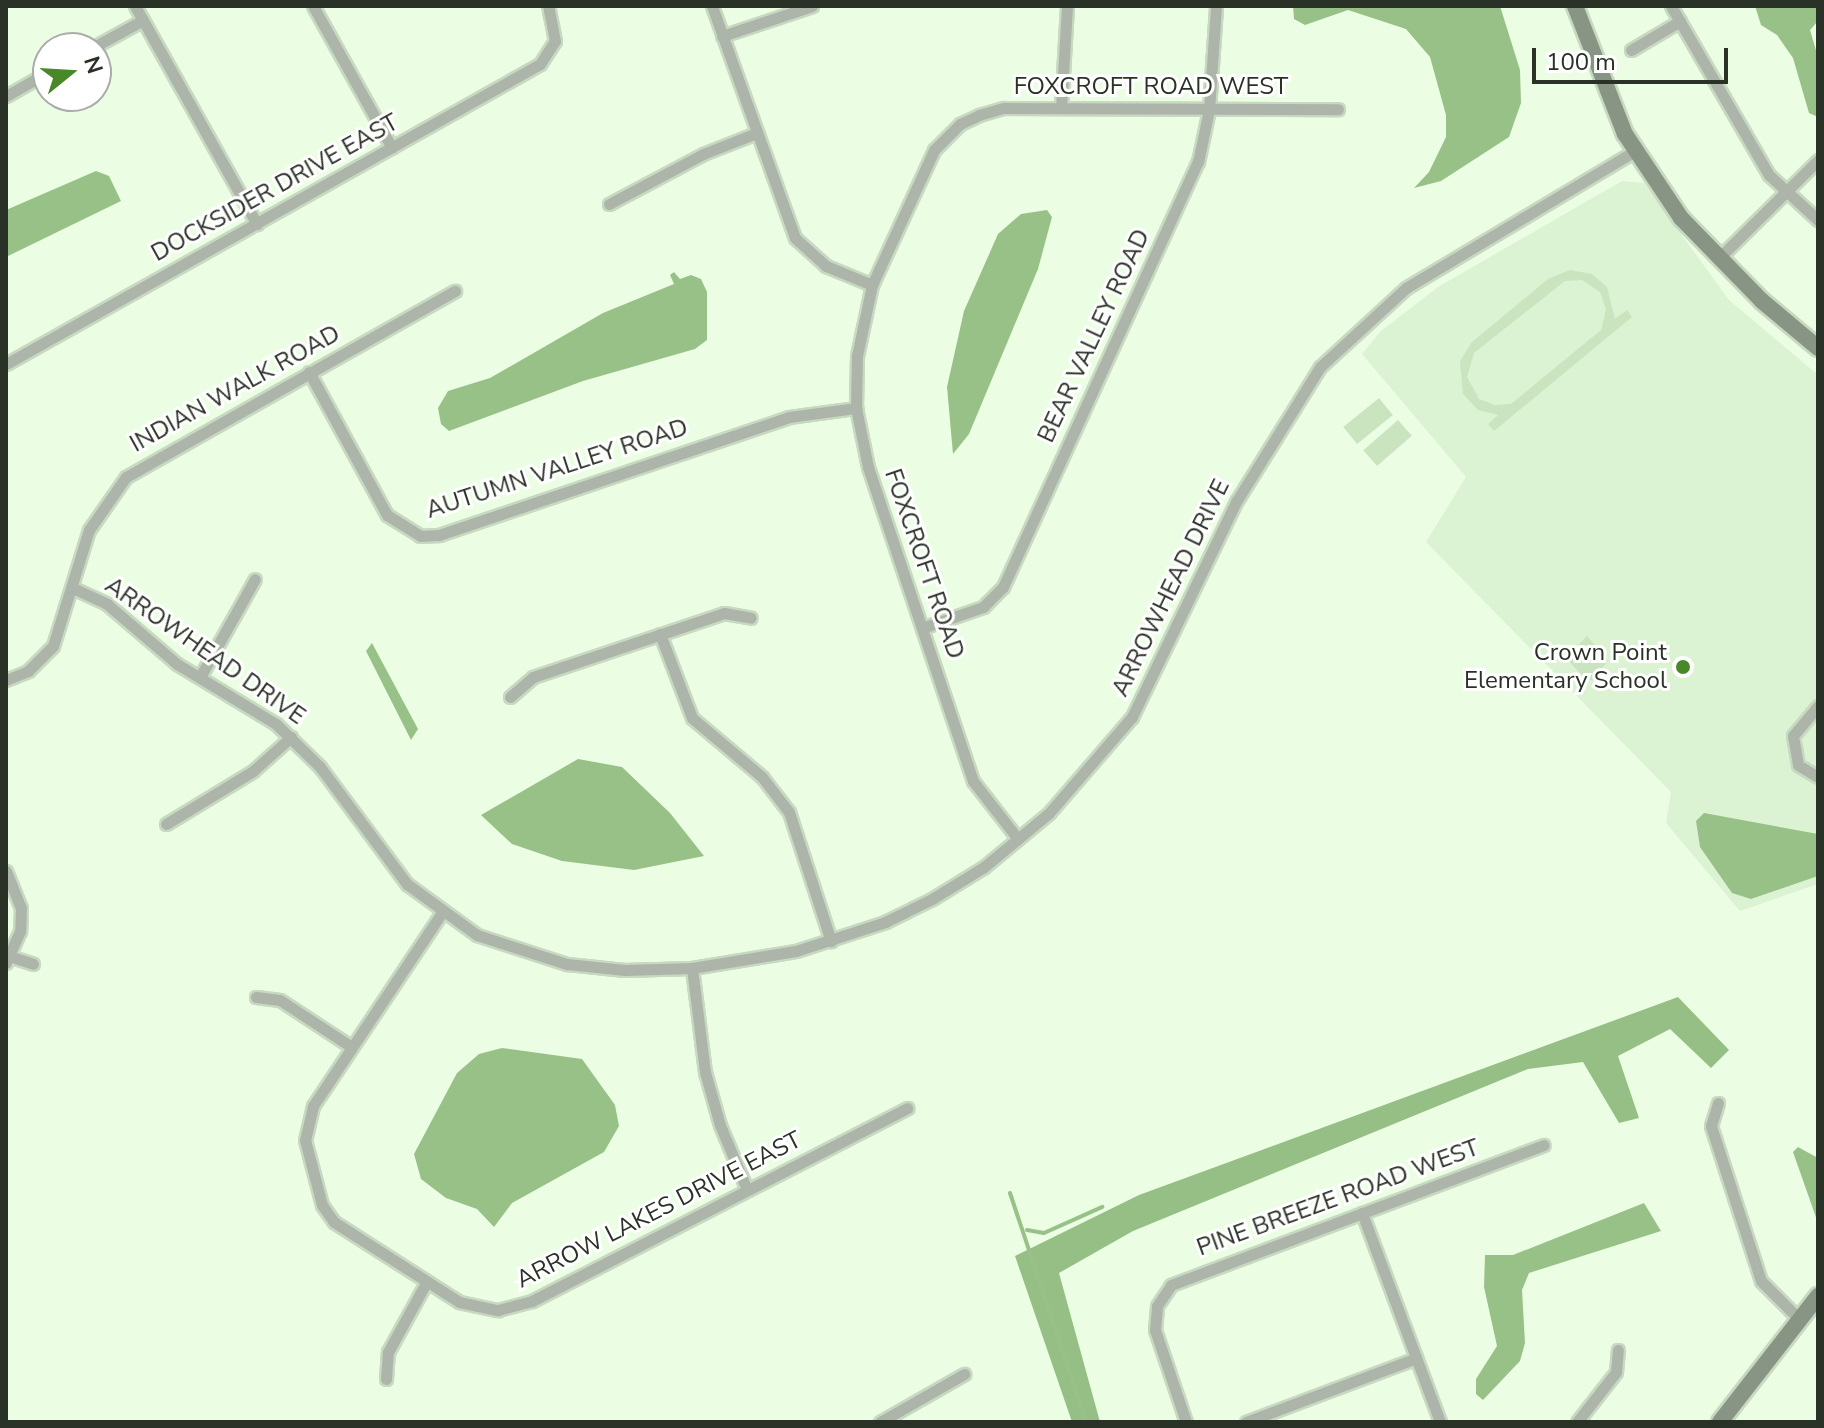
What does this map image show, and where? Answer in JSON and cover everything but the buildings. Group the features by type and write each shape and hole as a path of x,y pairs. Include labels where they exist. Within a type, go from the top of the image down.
{"street":[{"path":"135,6 257,224"},
{"path":"313,6 392,148"},
{"name":"DOCKSIDER DRIVE EAST","path":"6,364 540,64 555,41 548,6"},
{"path":"712,6 754,134 795,238 826,266 872,285"},
{"path":"722,36 812,6"},
{"path":"1061,108 1067,6"},
{"name":"BEAR VALLEY ROAD","path":"922,628 983,607 1003,587 1198,162 1209,110 1216,6"},
{"path":"1575,6 1607,97 1635,151 1681,218 1718,259 1818,348"},
{"path":"1671,6 1769,175 1818,220"},
{"path":"112,37 143,20"},
{"path":"1631,50 1680,21"},
{"path":"6,96 32,81"},
{"name":"FOXCROFT ROAD WEST","path":"872,285 945,136 979,115 1004,108 1338,109"},
{"path":"609,204 703,154 754,134"},
{"name":"ARROWHEAD DRIVE","path":"73,588 122,614 161,652 291,737 320,767 387,862 441,914 511,949 567,964 692,968 756,960 831,941 932,899 1018,839 1071,790 1132,717 1236,502 1320,367 1406,288 1635,151"},
{"path":"1718,259 1818,160"},
{"name":"FOXCROFT ROAD","path":"872,285 857,356 856,408 868,467 973,781 1018,839"},
{"name":"INDIAN WALK ROAD","path":"6,680 28,671 53,646 89,530 126,477 455,291"},
{"name":"AUTUMN VALLEY ROAD","path":"309,372 387,515 420,536 439,535 789,417 856,408"},
{"path":"200,677 255,579"},
{"path":"510,697 533,677 724,613 751,618"},
{"path":"660,634 692,718 762,777 789,812 831,941"},
{"path":"1818,706 1793,736 1798,765 1818,777"},
{"path":"166,824 253,771 291,737"},
{"path":"6,871 21,908 9,960 33,964"},
{"name":"ARROW LAKES DRIVE EAST","path":"441,914 350,1046 313,1106 305,1140 307,1161 334,1222 426,1283 478,1309 517,1306 907,1108"},
{"path":"692,968 705,1072 720,1125 747,1190"},
{"path":"256,997 280,1000 350,1046"},
{"path":"1718,1103 1711,1126 1761,1281 1799,1319"},
{"name":"PINE BREEZE ROAD WEST","path":"1186,1422 1155,1330 1157,1306 1181,1280 1544,1145"},
{"path":"1362,1213 1440,1422"},
{"path":"386,1379 388,1352 426,1283"},
{"path":"1720,1422 1818,1296"},
{"path":"1577,1422 1616,1372 1618,1350"},
{"path":"1246,1422 1416,1358"},
{"path":"888,1420 964,1374"}],"shaded area":[{"path":"1293,6 1500,6 1520,70 1521,103 1509,137 1441,181 1414,188 1429,172 1446,137 1446,115 1430,57 1406,29 1348,10 1305,25 1294,19"},
{"path":"1755,6 1818,6 1818,21 1810,30 1818,57 1818,117 1809,113 1793,58 1777,35 1761,25"},
{"path":"96,171 109,176 121,201 6,257 6,210"},
{"name":"Crown Point Elementary School","path":"1622,181 1644,183 1729,300 1818,375 1818,884 1740,911 1666,823 1671,792 1426,542 1466,477 1362,354 1381,331 1438,287"},
{"path":"1047,210 1052,217 1038,269 969,434 953,454 947,387 964,311 998,234 1021,214"},
{"path":"1570,270 1592,274 1607,287 1615,319 1627,310 1632,317 1494,431 1488,424 1498,415 1478,410 1463,394 1460,361 1472,342 1548,279","holes":["1582,280 1600,292 1606,309 1601,330 1511,404 1495,405 1479,399 1467,377 1474,353 1565,281"]},
{"path":"674,272 680,279 691,275 701,279 707,292 707,340 695,349 583,381 449,431 441,424 438,408 448,391 490,378 603,313 674,284 670,275"},
{"path":"1379,398 1393,415 1357,444 1343,427"},
{"path":"1398,420 1412,436 1377,466 1363,450"},
{"path":"1587,636 1608,661 1593,680 1586,680 1566,658"},
{"path":"372,643 418,729 411,740 366,651"},
{"path":"578,759 622,767 670,813 704,856 634,870 562,861 512,844 481,815"},
{"path":"1704,813 1818,834 1818,876 1751,899 1732,893 1700,847 1696,821"},
{"path":"1678,997 1729,1050 1711,1068 1670,1029 1618,1056 1639,1118 1619,1123 1583,1062 1528,1069 1133,1231 1059,1273 1100,1422 1072,1422 1015,1256 1139,1195"},
{"path":"502,1048 582,1059 615,1105 619,1126 604,1152 512,1203 494,1227 477,1209 446,1198 421,1179 414,1154 457,1073 479,1054"},
{"path":"1798,1147 1818,1158 1818,1223 1793,1152"},
{"path":"1644,1203 1661,1231 1529,1273 1522,1290 1525,1343 1520,1361 1483,1400 1476,1394 1476,1379 1497,1346 1484,1287 1485,1255 1513,1255"}],"waterway":[{"path":"1010,1193 1086,1422"},
{"path":"1027,1230 1044,1233 1102,1207"}],"place":[{"name":"Crown Point Elementary School","path":"1683,667"}]}
